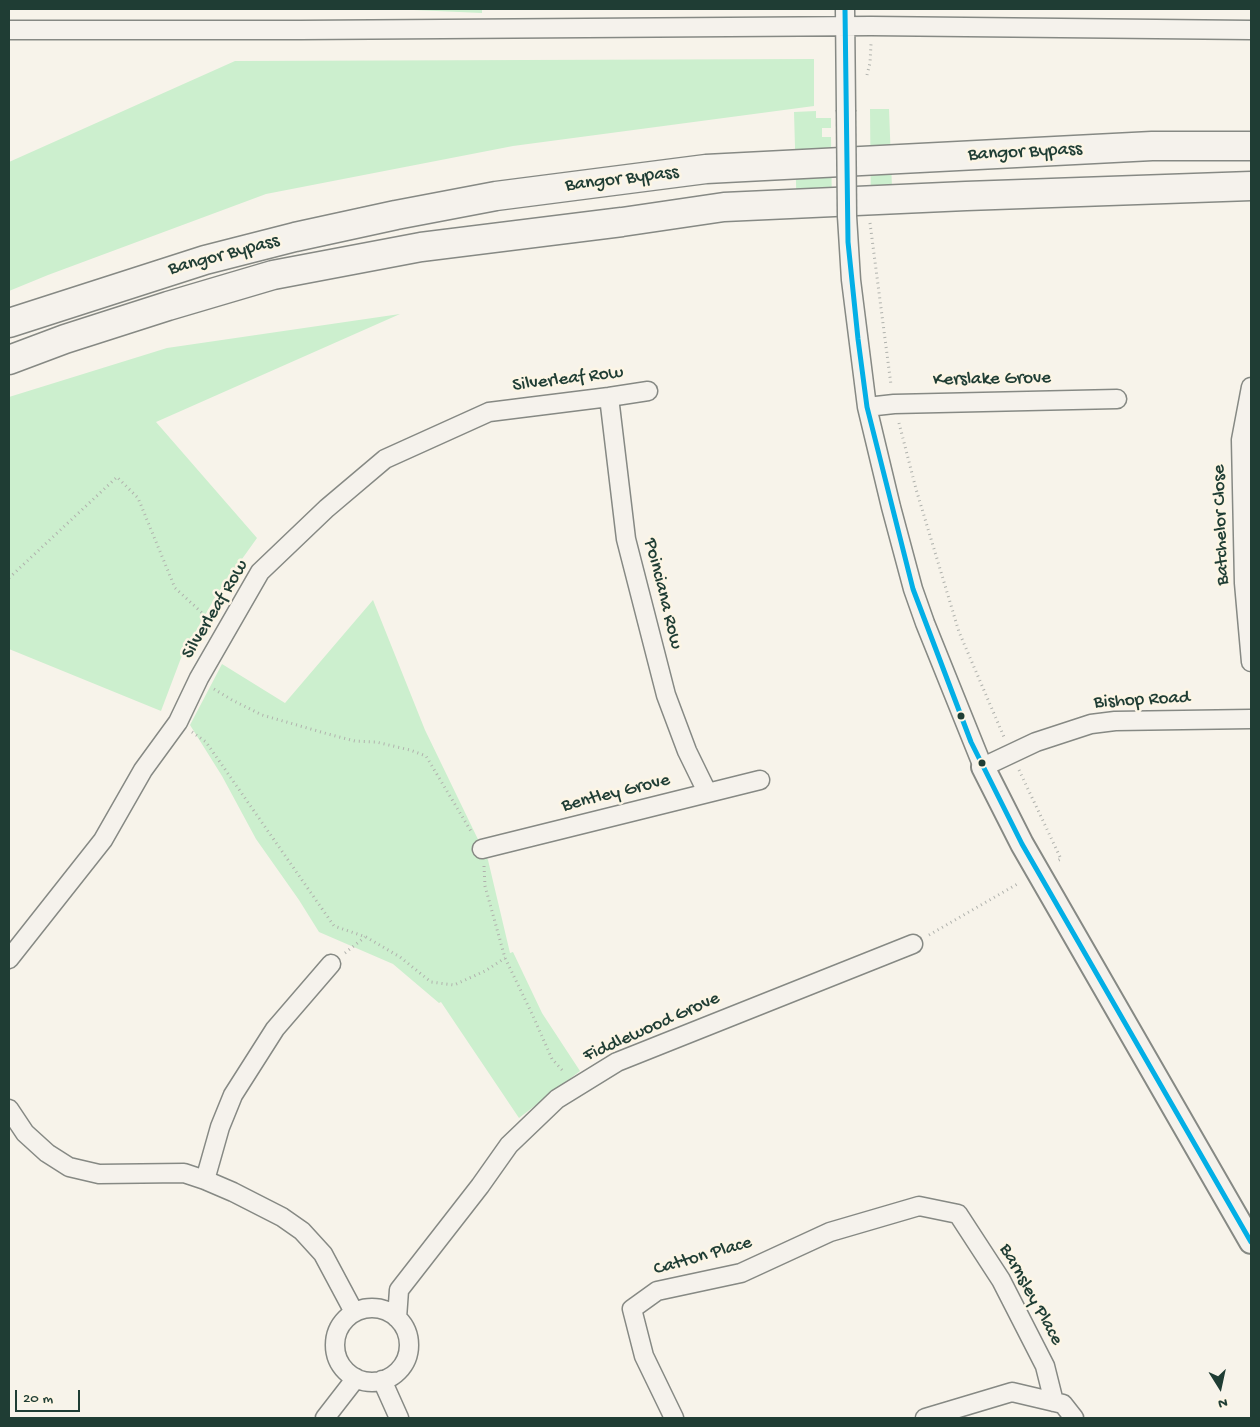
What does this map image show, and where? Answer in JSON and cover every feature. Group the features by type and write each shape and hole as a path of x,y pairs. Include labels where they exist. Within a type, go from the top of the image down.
{"main road":[{"name":"Bangor Bypass","path":"9,323 214,258 323,231 496,196 706,169 1152,146 1251,146"},
{"name":"Bangor Bypass","path":"9,360 159,309 273,276 421,247 622,222 724,207 946,196 1251,186"}],"street":[{"path":"845,17 847,216 851,280 867,407 913,589 983,767 1022,844 1251,1242"},
{"path":"9,30 309,30 845,17 872,26 1251,30"},
{"name":"Batchelor Close","path":"1251,387 1241,440 1244,583 1251,662"},
{"name":"Silverleaf Row","path":"9,959 103,840 143,770 178,722 199,678 260,572 327,508 385,459 489,412 609,397 648,390"},
{"name":"Poinciana Row","path":"609,397 628,548 666,695 687,751 707,792"},
{"name":"Kerslake Grove","path":"867,407 894,404 1117,399"},
{"name":"Bishop Road","path":"983,767 1011,752 1090,724 1116,721 1251,719"},
{"name":"Bentley Grove","path":"482,849 760,780"},
{"name":"Fiddlewood Grove","path":"397,1318 399,1290 480,1186 509,1145 557,1099 577,1085 625,1058 913,944"},
{"path":"205,1180 220,1127 233,1094 275,1028 331,964"},
{"path":"9,1109 25,1133 47,1153 70,1167 99,1174 184,1173 205,1180 282,1217 302,1231 322,1254 354,1312"},
{"name":"Catton Place","path":"674,1418 644,1356 632,1309 657,1291 741,1273 830,1232 919,1206 958,1214"},
{"name":"Barnsley Place","path":"958,1214 1005,1288 1045,1366 1054,1402"},
{"path":"376,1308 388,1311 404,1326 409,1348 401,1368 392,1376 373,1382 356,1378 346,1372 339,1362 335,1340 338,1329 354,1312 376,1308"},
{"path":"325,1418 356,1378"},
{"path":"382,1380 399,1418"},
{"path":"925,1418 1012,1392 1062,1404 1074,1418"}],"path":[{"path":"866,78 871,54 872,26"},
{"path":"869,215 894,404 916,490 959,632 1011,752 1062,859 913,944"},
{"path":"9,578 117,476 138,498 175,588 224,634"},
{"path":"199,678 232,700 262,715 355,741 376,742 426,756 482,849 485,886 504,958 552,1059 577,1085"},
{"path":"178,722 206,742 334,926 366,937 400,957 431,982 454,985 485,971 504,958"},
{"path":"331,964 366,937"}],"green space":[{"path":"391,9 482,9 482,13"},
{"path":"814,59 814,106 513,146 266,194 9,291 9,162 235,61"},
{"path":"870,109 889,109 893,214 871,215"},
{"path":"816,111 816,118 831,118 831,128 822,128 822,137 831,137 832,216 797,218 794,112"},
{"path":"400,314 156,422 257,538 217,594 181,658 161,711 9,649 9,397 167,348"},
{"path":"373,600 425,730 488,860 510,953 513,952 542,1013 580,1071 519,1118 441,1002 439,1003 393,964 319,932 256,839 222,776 190,725 222,664 285,703"}],"transit line":[{"path":"845,9 848,242 858,339 867,407 913,589 971,742 1022,844 1251,1242"}]}
